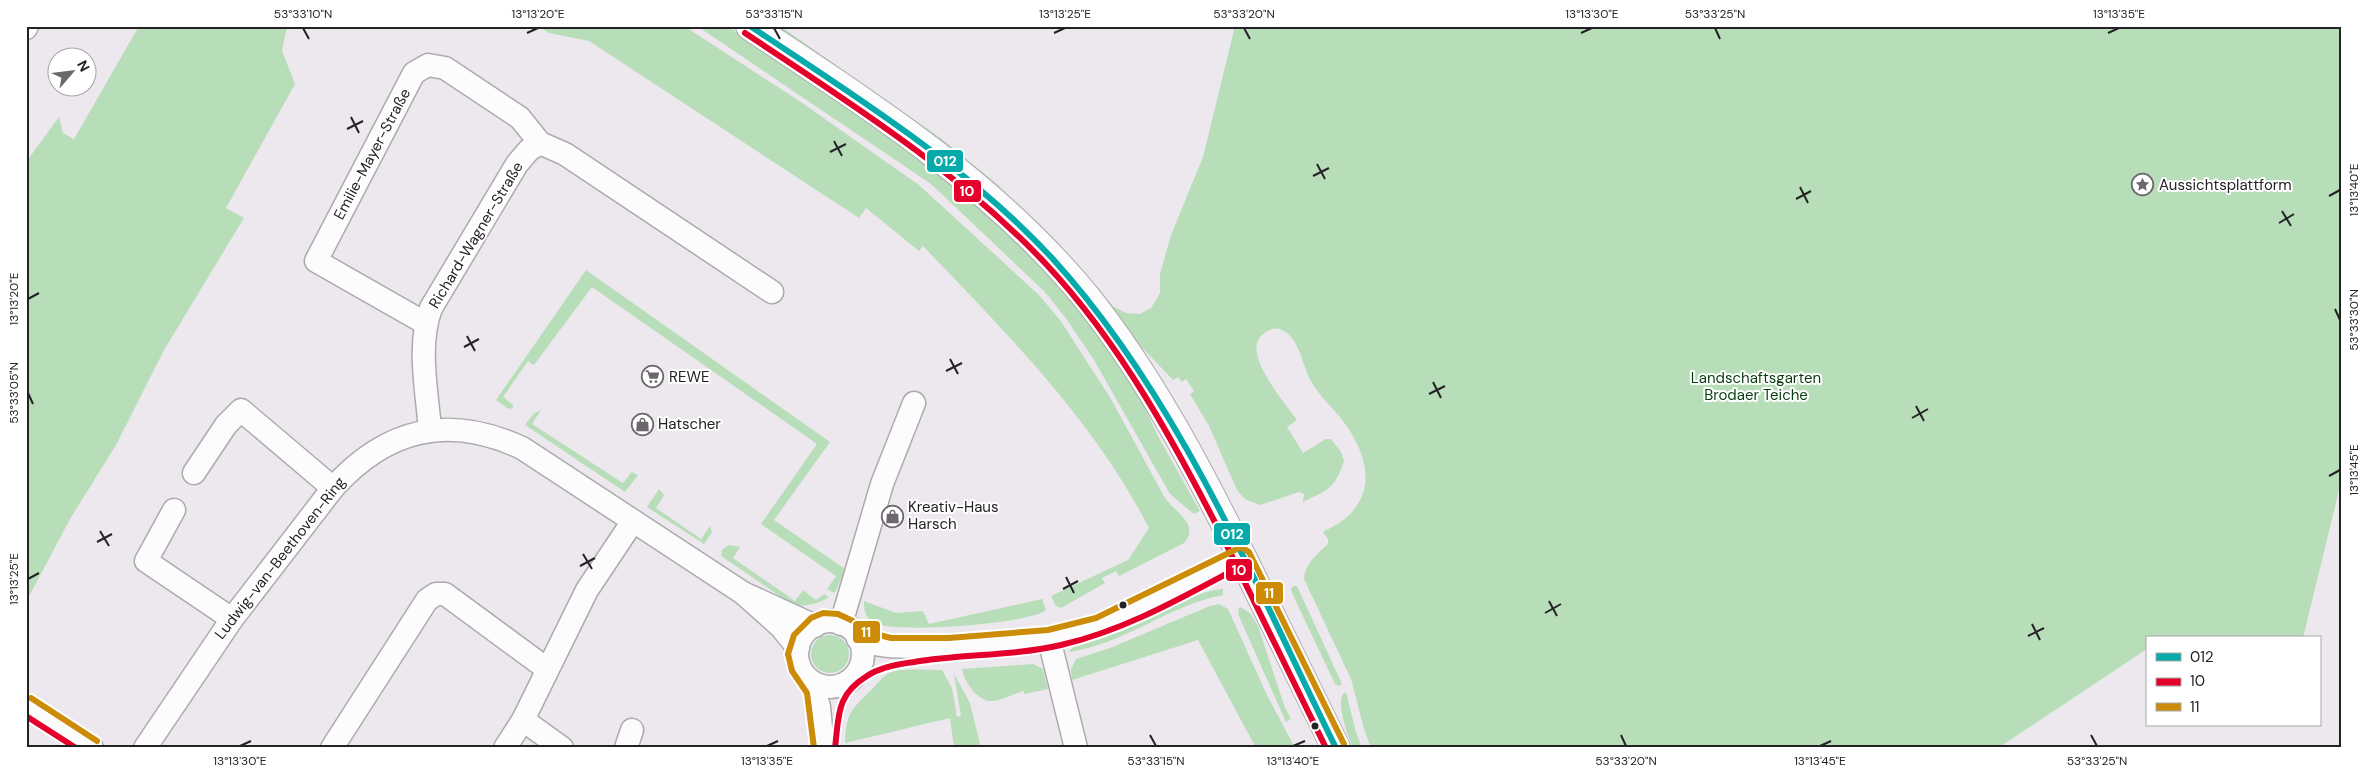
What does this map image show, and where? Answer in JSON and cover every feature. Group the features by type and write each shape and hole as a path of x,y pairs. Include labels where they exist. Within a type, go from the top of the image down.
{"main road":[{"path":"750,26 917,139 989,197 1041,247 1085,296 1130,356 1194,464 1336,748"}],"street":[{"name":"Emilie-Mayer-Straße","path":"425,323 316,261 414,73 428,65 445,68 520,118 540,143"},
{"path":"540,143 565,154 772,292"},
{"name":"Richard-Wagner-Straße","path":"430,430 425,362 425,323 431,308 517,164 529,150 540,143"},
{"path":"841,624 882,484 914,403"},
{"path":"194,473 226,425 241,410 333,488"},
{"name":"Ludwig-van-Beethoven-Ring","path":"145,748 232,619 333,488 351,468 374,451 390,442 430,430 460,430 500,438 522,448 743,593 814,626"},
{"path":"174,510 146,561 232,619"},
{"path":"505,748 522,720 587,590 633,521"},
{"path":"858,639 890,647 948,647 1049,639 1099,626 1241,556"},
{"name":"Ludwig-van-Beethoven-Ring","path":"743,593 781,627 798,648 800,667 812,682 819,707 825,748"},
{"path":"332,748 427,600 436,594 445,594 547,669"},
{"path":"798,648 805,633 814,626 830,622 841,624 852,631 858,639 862,657 858,670 848,682 838,686 827,687 812,682"},
{"path":"1049,639 1076,748"},
{"path":"858,670 881,660 948,647"},
{"name":"Ludwig-van-Beethoven-Ring","path":"825,748 831,708 838,686"},
{"path":"26,705 92,748"},
{"path":"522,720 562,748"}],"green space":[{"path":"139,26 287,26 282,51 295,84 226,208 244,218 164,350 116,445 70,519 26,602 26,162 59,117 63,133 74,139"},
{"path":"538,26 684,26 798,100 919,185 1039,295 1060,320 1111,399 1165,498 1188,524 1188,536 1184,543 1119,576 1116,571 1102,578 1105,583 1061,608 1056,606 1051,596 1128,560 1149,528 1127,488 1102,450 1075,414 1017,345 923,246 919,251 866,208 859,218 589,41 549,33"},
{"path":"697,26 727,26 874,123 981,205 1074,299 1136,389 1158,436 1200,511 1194,514 1170,494 1094,360 1065,317 1044,291 931,184"},
{"name":"Landschaftsgarten Brodaer Teiche","path":"764,26 780,26 942,139 997,184 1053,238 1114,307 1126,313 1140,314 1151,308 1160,293 1160,274 1171,235 1203,157 1235,26 2342,26 2342,478 2303,636 2146,636 2146,650 1998,748 1371,748 1351,679 1304,579 1309,564 1328,544 1328,539 1323,532 1338,524 1351,513 1359,502 1364,490 1365,466 1350,432 1313,385 1291,337 1286,332 1277,329 1270,330 1262,335 1257,343 1257,353 1261,365 1267,378 1297,420 1287,427 1303,453 1326,439 1331,439 1341,452 1344,461 1333,484 1318,495 1303,502 1304,494 1299,492 1260,505 1245,499 1237,490 1209,426 1190,394 1194,391 1186,379 1182,382 1178,377 1173,380 1128,333"},
{"path":"586,270 830,442 774,520 845,569 834,593 827,589 836,576 761,524 817,444 592,287 534,365 528,361 503,397 513,405 513,408 509,409 496,400"},
{"path":"541,410 532,424 623,483 632,472 638,475 625,492 525,425 533,414"},
{"path":"659,489 664,495 656,508 701,539 710,526 712,532 704,544 647,507"},
{"path":"729,545 740,547 733,558 795,601 803,590 816,600 824,594 829,597 803,606 793,605 721,556 722,550"},
{"path":"1297,586 1342,684 1339,686 1335,684 1292,593 1291,588"},
{"path":"1223,589 1223,595 1184,607 1108,642 1068,652 1079,644 1122,629 1185,600 1210,591"},
{"path":"1042,599 1046,610 1035,615 962,626 907,628 874,623 867,616 864,604 864,601 896,613 923,611 929,624"},
{"path":"1219,604 1228,609 1266,693 1295,748 1256,748 1198,640 1072,680 1071,669 1076,659 1110,648 1210,606"},
{"path":"1241,607 1251,614 1258,626 1284,705 1291,719 1286,722 1238,614"},
{"path":"830,635 843,641 849,654 843,667 830,673 817,667 811,654 817,641"},
{"path":"1033,664 1043,669 1048,689 1025,694 1023,691 993,701 984,700 975,693 968,684 962,669"},
{"path":"903,670 942,670 952,688 957,717 961,716 954,674 970,703 981,748 954,748 950,718 845,743 847,723 852,711 886,675"},
{"path":"1346,692 1362,748 1353,748 1346,728 1341,699"}],"transit line":[{"name":"012","path":"750,26 908,133 983,192 1019,224 1052,258 1097,312 1138,369 1176,430 1243,556 1336,748"},
{"name":"10","path":"745,33 863,112 940,168 1011,230 1045,263 1073,295 1123,362 1167,433 1226,544 1326,748"},
{"name":"11","path":"814,748 807,693 792,671 788,654 794,635 811,618 823,613 838,614 853,621 863,631 891,638 949,638 1048,630 1096,618 1241,547 1249,552 1344,744"},
{"name":"10","path":"835,748 839,716 844,698 857,683 878,670 932,659 1043,649 1061,645 1133,621 1245,564"},
{"name":"11","path":"31,698 97,741"},
{"name":"10","path":"26,716 76,748"}],"place":[{"name":"Aussichtsplattform","path":"2143,185"},
{"name":"REWE","path":"653,377"},
{"name":"Hatscher","path":"642,424"},
{"name":"Kreativ-Haus Harsch","path":"892,516"}]}
